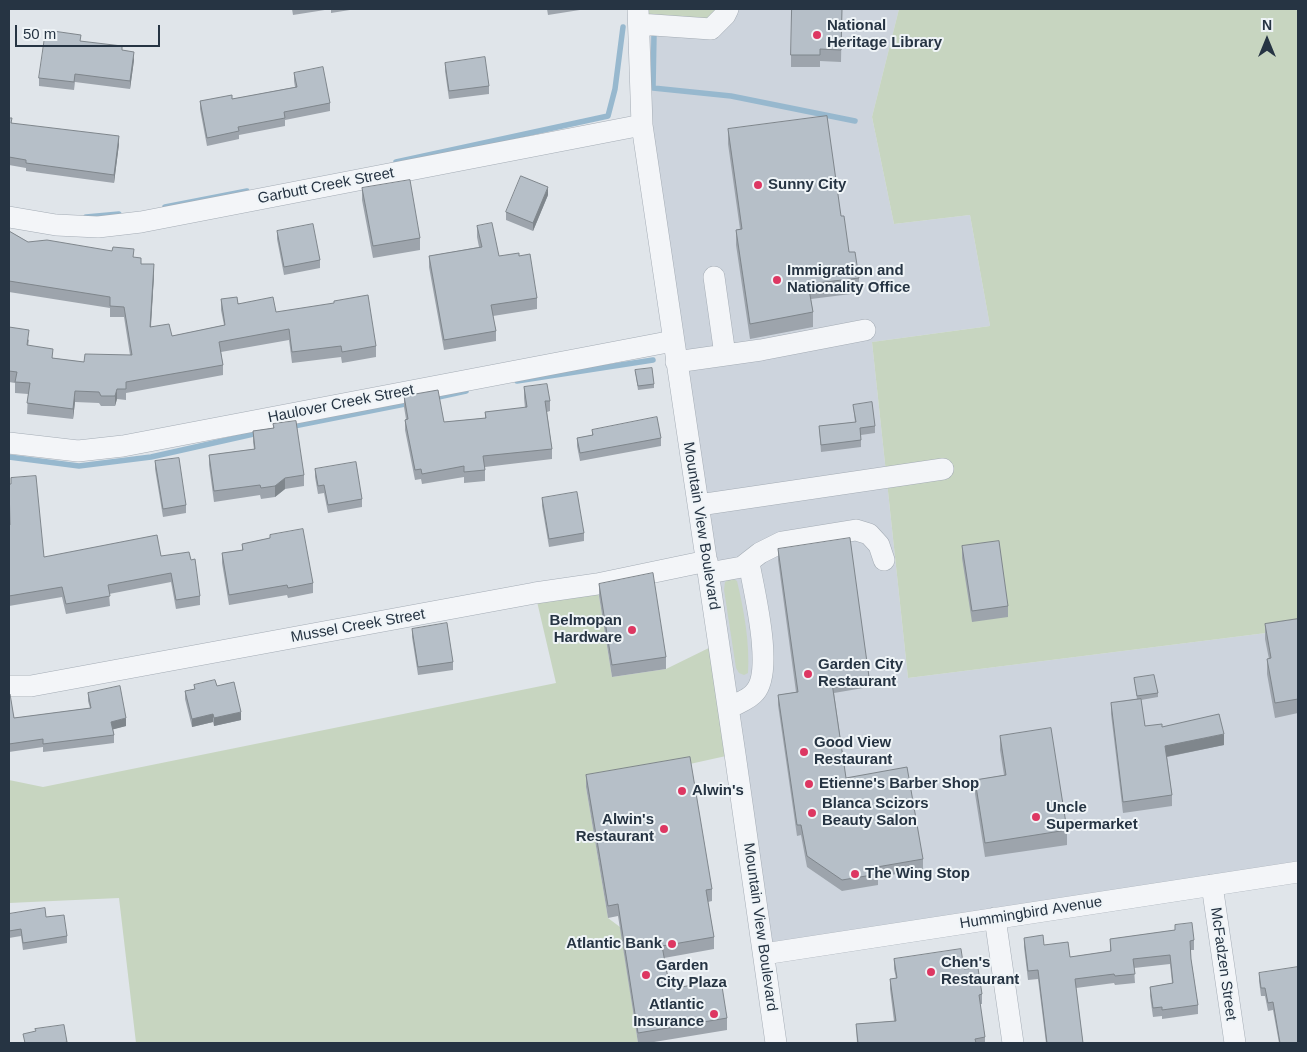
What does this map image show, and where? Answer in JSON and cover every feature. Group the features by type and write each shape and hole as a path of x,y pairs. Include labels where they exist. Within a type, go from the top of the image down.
{"street":[{"path":"639,16 711,30 728,9"},
{"name":"Mountain View Boulevard","path":"639,16 642,125 676,362 699,505 776,1043"},
{"name":"Garbutt Creek Street","path":"9,217 56,225 98,227 141,222 642,125"},
{"path":"714,277 724,355"},
{"path":"676,362 865,330"},
{"name":"Haulover Creek Street","path":"9,443 78,451 123,446 673,340"},
{"path":"699,505 943,469"},
{"path":"728,708 756,692 764,670 762,643 749,563 760,553 782,542 856,530 869,534 879,545 884,560"},
{"name":"Mussel Creek Street","path":"9,686 40,684 535,593 708,567 742,567 749,563"},
{"name":"Hummingbird Avenue","path":"764,954 1298,872"},
{"name":"McFadzen Street","path":"1212,885 1235,1043"},
{"path":"995,918 1013,1043"}],"shaded area":[{"path":"716,9 899,9 872,117 894,224 970,215 990,326 872,342 908,678 1298,629 1298,880 764,954 639,24 708,20"}],"green space":[{"path":"638,9 716,9 709,20 639,24"},
{"path":"899,9 1298,9 1298,629 908,678 872,342 990,326 970,215 894,224 872,117"},
{"path":"732,578 737,581 746,627 748,673 744,675 739,673 736,668 724,590 725,582"},
{"path":"597,584 612,677 666,669 719,643 735,754 586,787 608,918 620,927 638,1043 136,1043 119,898 9,903 9,780 43,787 556,683 535,593"}],"building":[{"name":"National Heritage Library","path":"792,9 842,9 841,50 820,49 820,55 791,55"},
{"path":"46,30 81,35 80,41 122,46 122,50 134,52 130,81 75,74 74,82 39,78"},
{"path":"485,57 489,86 449,91 445,63"},
{"path":"323,67 330,103 284,112 285,118 238,127 239,131 207,138 200,101 232,95 232,99 297,87 294,73"},
{"path":"827,116 841,216 844,216 849,252 855,252 859,278 808,284 813,312 750,324 736,230 742,229 728,129"},
{"path":"9,118 12,118 11,123 119,136 114,175 26,163 26,160 9,157"},
{"path":"521,176 548,187 533,223 506,212"},
{"path":"410,180 420,238 373,246 362,188"},
{"path":"492,223 499,256 519,253 519,256 530,254 537,298 491,305 496,331 444,340 429,256 482,247 477,226"},
{"path":"313,224 320,260 284,267 277,231"},
{"path":"9,231 28,242 47,240 112,251 113,247 134,249 133,257 141,258 141,264 154,264 150,327 169,324 172,336 225,325 221,299 237,297 238,304 273,297 276,312 334,303 334,301 368,295 376,346 342,352 341,346 292,352 289,329 219,342 223,365 126,382 126,389 117,389 115,396 101,396 99,392 75,391 73,409 27,403 30,383 15,382 17,372 9,371 9,327 29,330 27,345 53,349 52,358 84,362 85,354 132,355 124,307 110,306 110,297 9,281"},
{"path":"652,368 654,384 638,386 635,370"},
{"path":"547,384 550,401 545,401 552,449 483,456 485,470 464,472 464,466 422,474 421,469 415,470 405,420 408,419 404,396 438,390 444,422 486,418 485,412 527,407 524,387"},
{"path":"872,402 875,426 860,428 861,440 821,445 819,426 856,422 853,405"},
{"path":"657,417 661,438 580,453 577,438 593,435 592,430"},
{"path":"296,421 304,475 285,478 275,486 261,488 260,485 214,491 209,455 255,449 253,431 274,428 273,424"},
{"path":"179,458 186,505 163,509 155,461"},
{"path":"356,462 362,499 328,505 324,485 318,486 315,469"},
{"path":"36,476 44,557 157,535 161,556 189,552 191,560 195,559 200,596 176,600 171,573 108,585 110,596 66,604 62,587 9,596 9,484 11,484 11,478"},
{"path":"577,492 584,533 549,539 542,498"},
{"path":"303,529 313,583 288,588 287,585 229,595 222,553 243,550 242,544 270,538 270,535"},
{"path":"850,538 869,677 832,683 846,778 907,767 923,859 877,867 878,874 842,880 807,856 801,825 797,825 778,695 798,692 778,549"},
{"path":"999,541 1008,606 972,611 962,546"},
{"name":"Belmopan Hardware","path":"653,573 666,657 612,665 599,584"},
{"path":"1298,619 1298,699 1275,703 1267,659 1271,658 1265,624"},
{"path":"447,623 453,662 418,667 412,629"},
{"path":"1154,675 1158,693 1137,696 1134,678"},
{"path":"215,680 217,686 234,682 241,712 214,718 213,714 192,719 185,691 195,689 194,685"},
{"path":"120,686 126,718 111,722 114,735 43,744 43,739 9,744 10,694 14,718 91,708 88,693"},
{"path":"1141,699 1145,726 1162,724 1162,727 1219,714 1224,734 1165,746 1172,795 1123,802 1111,703"},
{"name":"Uncle Supermarket","path":"1051,728 1067,830 985,843 975,780 1006,775 1000,736"},
{"path":"690,757 712,889 706,890 714,937 662,946 670,989 721,980 727,1018 638,1033 618,904 608,906 586,775"},
{"path":"45,908 46,917 64,915 67,936 23,943 21,929 9,931 9,914"},
{"path":"1192,923 1194,940 1190,941 1191,959 1198,1005 1162,1010 1162,1007 1153,1008 1150,987 1173,983 1170,955 1133,959 1135,974 1115,976 1114,974 1075,979 1083,1043 1047,1043 1038,970 1028,971 1024,938 1043,935 1044,945 1068,942 1070,957 1111,951 1110,939 1175,930 1175,925"},
{"path":"961,949 964,969 978,968 982,994 979,995 985,1037 975,1039 976,1043 858,1043 856,1024 896,1021 890,979 897,978 894,959"},
{"path":"1298,967 1298,1043 1280,1043 1273,1002 1268,1003 1265,988 1261,988 1259,973"},
{"path":"64,1025 67,1042 25,1043 23,1034 36,1031 35,1029"}],"waterway":[{"path":"396,162 608,116 615,89 623,27"},
{"path":"654,35 653,88 731,96 855,121"},
{"path":"165,207 247,191"},
{"path":"86,217 119,214"},
{"path":"517,381 653,360"},
{"path":"434,398 466,391"},
{"path":"289,427 410,403"},
{"path":"9,457 79,466 151,457 258,433"}],"place":[{"name":"National Heritage Library","path":"817,35"},
{"name":"Sunny City","path":"758,185"},
{"name":"Immigration and Nationality Office","path":"777,280"},
{"name":"Belmopan Hardware","path":"632,630"},
{"name":"Garden City Restaurant","path":"808,674"},
{"name":"Good View Restaurant","path":"804,752"},
{"name":"Etienne's Barber Shop","path":"809,784"},
{"name":"Alwin's","path":"682,791"},
{"name":"Blanca Scizors Beauty Salon","path":"812,813"},
{"name":"Uncle Supermarket","path":"1036,817"},
{"name":"Alwin's Restaurant","path":"664,829"},
{"name":"The Wing Stop","path":"855,874"},
{"name":"Atlantic Bank","path":"672,944"},
{"name":"Chen's Restaurant","path":"931,972"},
{"name":"Garden City Plaza","path":"646,975"},
{"name":"Atlantic Insurance","path":"714,1014"}]}
